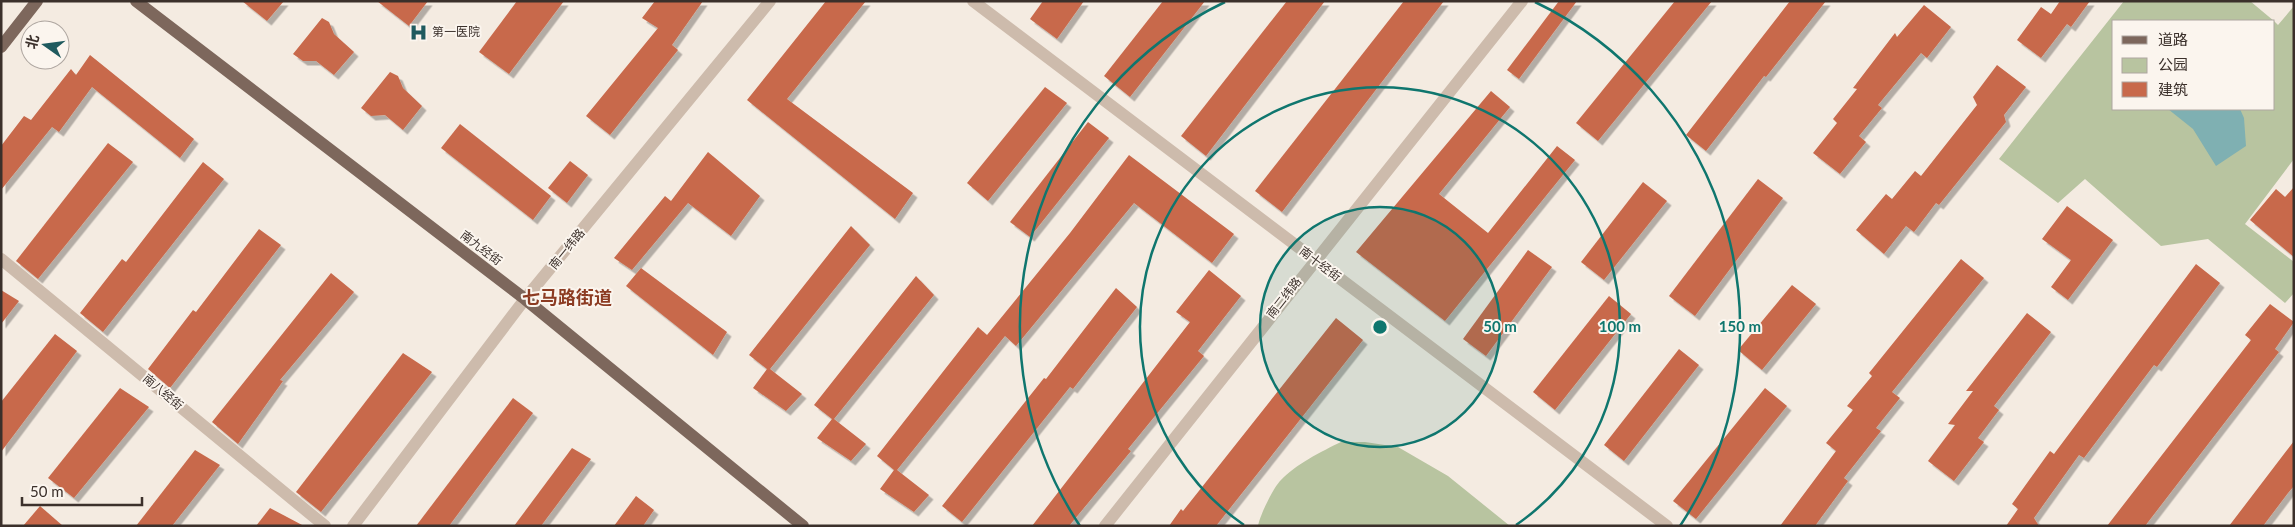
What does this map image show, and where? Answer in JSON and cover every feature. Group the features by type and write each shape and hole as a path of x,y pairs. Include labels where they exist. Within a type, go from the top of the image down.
{"main road":[{"path":"1,47 37,1"},
{"name":"南九经街","path":"136,1 526,299 803,526"}],"street":[{"name":"南一纬路","path":"352,526 526,299 770,1"},
{"name":"南十经街","path":"973,1 1667,526"},
{"name":"南二纬路","path":"1105,526 1314,260 1522,1"},
{"name":"南八经街","path":"1,259 325,526"}],"green space":[{"path":"2124,1 2250,1 2273,20 2112,20 2112,110 2275,110 2275,22 2278,25 2294,6 2294,159 2245,224 2294,262 2294,293 2285,303 2208,239 2161,246 2085,179 2058,203 1999,159"},
{"path":"1341,442 1365,442 1398,447 1448,476 1510,526 1258,526 1267,502 1281,480 1301,464"}],"water":[{"path":"2169,110 2240,110 2244,118 2246,146 2216,166 2193,129"}],"building":[{"path":"242,1 284,1 267,21"},
{"path":"377,1 428,1 409,26"},
{"path":"517,1 564,1 509,74 479,52"},
{"path":"655,1 703,1 672,45 678,50 610,135 586,116 658,28 642,18"},
{"path":"826,1 866,1 787,99 913,193 895,219 747,100"},
{"path":"1043,1 1084,1 1057,39 1030,19"},
{"path":"1163,1 1205,1 1130,97 1104,76"},
{"path":"1287,1 1325,1 1206,156 1181,136"},
{"path":"1404,1 1444,1 1282,212 1255,191"},
{"path":"1559,1 1577,1 1519,79 1507,70"},
{"path":"1675,1 1712,1 1598,141 1576,123"},
{"path":"1790,1 1826,1 1766,77 1764,76 1706,151 1686,135"},
{"path":"2060,1 2090,1 2071,27 2067,24 2041,58 2017,40 2041,7 2051,14"},
{"path":"1924,5 1951,27 1927,58 1921,53 1878,105 1882,108 1859,136 1866,142 1840,174 1813,153 1837,123 1833,119 1857,89 1853,88 1895,33 1897,37"},
{"path":"322,18 329,22 334,34 354,52 334,75 316,61 303,61 293,54"},
{"path":"90,55 194,139 180,158 92,87 59,132 52,127 1,190 1,146 24,116 31,120 71,69 76,75"},
{"path":"1997,65 2026,87 2004,115 2006,122 1939,205 1936,203 1914,232 1906,226 1884,254 1856,230 1886,194 1892,199 1915,171 1921,176 1977,105 1973,97"},
{"path":"390,72 398,76 403,88 422,106 403,130 385,115 371,116 361,108"},
{"path":"1045,87 1067,103 988,201 967,183"},
{"path":"1491,91 1510,107 1439,194 1488,233 1557,146 1575,160 1445,321 1356,252"},
{"path":"1088,122 1109,138 1030,237 1010,222"},
{"path":"460,124 551,196 533,220 441,148"},
{"path":"108,143 133,162 38,279 16,261"},
{"path":"708,152 760,196 731,236 688,203 632,270 614,258 665,196 671,201"},
{"path":"1129,155 1234,234 1212,263 1134,203 1016,346 1005,336 897,470 929,495 914,512 880,489 894,470 877,456 978,327 987,335 1070,233"},
{"path":"570,161 588,175 567,203 548,188"},
{"path":"203,162 224,179 103,332 80,313 122,259 126,262"},
{"path":"1758,179 1783,198 1695,316 1669,296"},
{"path":"1643,182 1667,201 1604,280 1581,262"},
{"path":"2294,187 2294,257 2250,220 2276,189 2285,197"},
{"path":"2067,206 2113,240 2068,300 2051,287 2071,260 2042,239"},
{"path":"851,226 870,245 770,369 802,394 786,411 753,388 767,369 749,355"},
{"path":"259,229 281,245 170,388 148,369 193,310 196,312"},
{"path":"1528,250 1552,267 1486,356 1463,339"},
{"path":"1961,259 1984,278 1892,392 1900,398 1876,428 1881,431 1844,478 1848,481 1815,526 1780,526 1836,451 1826,443 1853,410 1847,406 1872,376 1869,373"},
{"path":"2196,264 2220,283 2157,367 2154,365 2084,458 2079,455 2034,518 2039,526 2006,526 2018,509 2012,504 2050,451 2054,454"},
{"path":"641,268 727,332 713,355 626,286"},
{"path":"1209,270 1241,296 1198,351 1204,356 1128,449 1131,451 1069,526 1032,526 1190,322 1176,312"},
{"path":"331,273 354,292 280,380 283,381 238,444 212,422"},
{"path":"916,276 934,295 834,419 866,444 851,461 817,438 832,419 814,405"},
{"path":"1792,285 1816,304 1762,370 1738,350"},
{"path":"1116,288 1137,307 1073,389 1070,387 962,522 942,506 1044,378 1046,379"},
{"path":"1,290 19,301 1,324"},
{"path":"1609,296 1631,314 1555,410 1533,392"},
{"path":"2270,304 2294,322 2275,349 2279,352 2145,526 2107,526 2251,340 2245,335"},
{"path":"2027,313 2051,332 1994,406 1999,410 1978,438 1984,442 1954,481 1928,461 1955,425 1948,424 1973,391 1966,391"},
{"path":"1336,318 1363,340 1216,526 1169,526 1181,509 1183,511"},
{"path":"55,334 77,351 1,452 1,402"},
{"path":"1679,349 1699,365 1624,461 1604,445"},
{"path":"403,353 432,372 321,512 296,492"},
{"path":"120,388 149,407 74,498 48,478"},
{"path":"1765,388 1787,406 1696,519 1673,501"},
{"path":"513,398 533,413 449,526 416,526"},
{"path":"2294,441 2294,486 2263,526 2229,526"},
{"path":"572,448 591,459 541,526 514,526"},
{"path":"195,450 220,465 172,526 136,526"},
{"path":"636,496 654,510 643,526 614,526"},
{"path":"40,506 63,526 23,526"},
{"path":"270,508 304,526 256,526"}],"place":[{"name":"第一医院","path":"418,32"}],"district":[{"name":"七马路街道","path":"567,298"}]}
